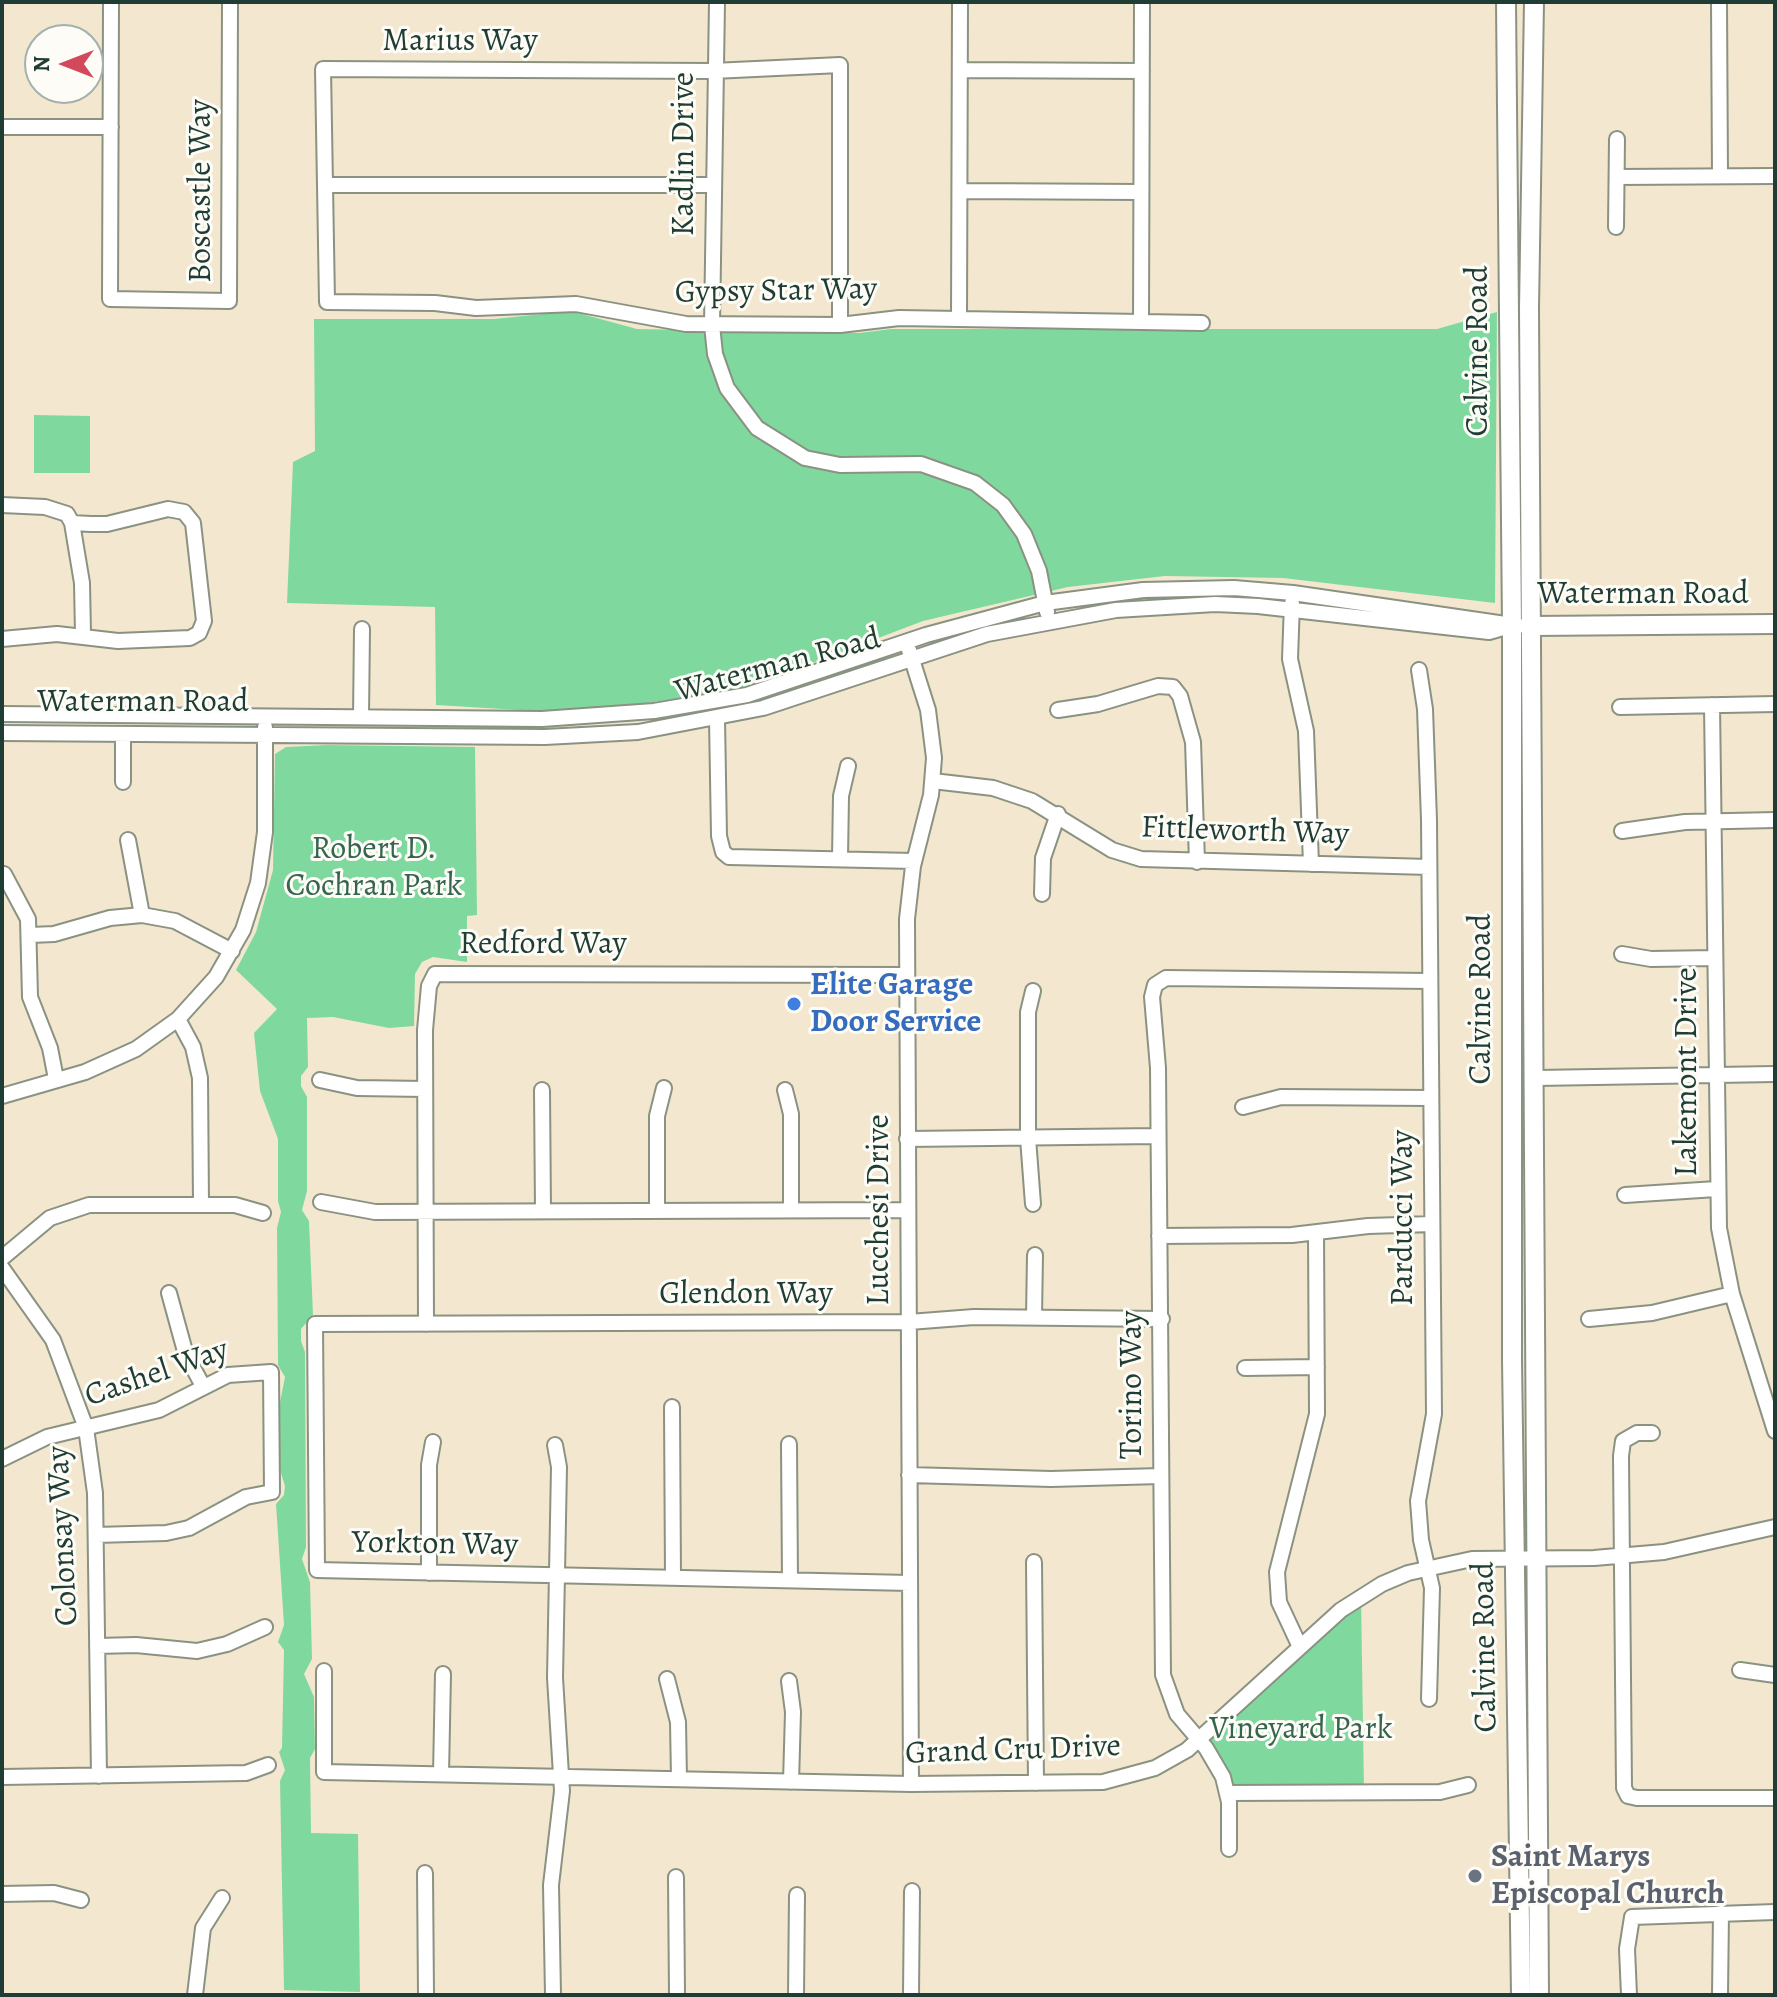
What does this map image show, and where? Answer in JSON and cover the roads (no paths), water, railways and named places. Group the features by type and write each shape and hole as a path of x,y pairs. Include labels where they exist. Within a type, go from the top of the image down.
{"main road":[{"name":"Calvine Road","path":"1506,2 1512,626 1513,1429 1521,1995"},
{"name":"Calvine Road","path":"1534,2 1529,305 1536,1078 1539,1995"},
{"name":"Waterman Road","path":"1532,626 1775,624"},
{"path":"1512,936 1522,968 1524,1067 1536,1078"},
{"path":"1513,1429 1526,1450 1527,1547 1538,1559"},
{"path":"1515,1559 1528,1570 1528,1672 1538,1698"}],"street":[{"name":"Boscastle Way","path":"111,2 110,299 229,301 230,2"},
{"name":"Kadlin Drive","path":"717,2 713,71 717,91 712,325 715,354 727,388 747,418 768,437 805,458 826,464 921,464 975,483 1003,505 1024,534 1039,571 1049,621"},
{"path":"959,319 960,2"},
{"path":"1141,322 1142,2"},
{"path":"1719,2 1720,176"},
{"path":"713,71 840,65 840,325"},
{"name":"Marius Way","path":"325,185 323,69 713,71"},
{"path":"960,70 1142,71"},
{"path":"2,127 111,127"},
{"path":"1616,227 1617,139"},
{"path":"1617,177 1775,176"},
{"path":"325,185 713,185"},
{"name":"Gypsy Star Way","path":"325,185 327,302 435,303 476,308 576,304 668,323 712,325 840,325 899,318 1202,323"},
{"path":"960,191 1141,192"},
{"path":"2,505 59,510 67,514 72,523 82,583 83,634"},
{"path":"2,639 83,634 118,641 190,638 199,633 204,621 190,516 168,509 107,524 72,523"},
{"name":"Waterman Road","path":"2,714 542,719 654,711 747,695 906,642 1045,603 1143,590 1234,588 1293,593 1454,614 1512,626 1532,626"},
{"path":"1293,593 1290,659 1306,731 1311,864"},
{"name":"Waterman Road","path":"2,733 556,736 638,732 717,719 805,696 987,634 1116,610 1200,605 1292,610 1489,632 1512,626"},
{"path":"361,717 362,629"},
{"name":"Lucchesi Drive","path":"906,642 932,734 933,781 914,861 907,919 911,1784"},
{"name":"Parducci Way","path":"1419,670 1425,709 1429,867 1433,1428 1418,1501 1421,1540 1432,1588 1429,1699"},
{"path":"1058,710 1098,704 1158,686 1173,687 1180,696 1193,742 1197,862"},
{"path":"1620,707 1775,704"},
{"name":"Lakemont Drive","path":"1712,705 1716,1189 1722,1249 1732,1294 1771,1406 1775,1431"},
{"path":"2,1096 112,1061 178,1019 207,988 232,951 251,909 263,857 265,717"},
{"path":"717,719 719,836 723,852 736,858 914,861"},
{"path":"123,735 123,782"},
{"path":"840,858 841,796 848,766"},
{"name":"Fittleworth Way","path":"933,781 993,788 1058,814 1096,841 1127,856 1155,861 1429,867"},
{"path":"1042,894 1043,858 1058,814"},
{"path":"1622,831 1712,821 1775,820"},
{"path":"128,840 142,915"},
{"path":"4,874 23,904 31,935 30,997 50,1048 56,1079"},
{"path":"31,935 142,915 175,921 232,951"},
{"path":"1622,954 1651,959 1715,958"},
{"name":"Redford Way","path":"426,1324 425,1089 429,986 435,974 907,975"},
{"name":"Torino Way","path":"1229,1849 1228,1793 1216,1762 1177,1714 1163,1675 1162,1319 1156,1136 1158,1068 1152,1027 1155,985 1166,978 1430,981"},
{"path":"1033,991 1028,1012 1028,1138 1033,1204"},
{"path":"178,1019 193,1047 200,1078 201,1204"},
{"path":"1536,1078 1775,1074"},
{"path":"320,1080 357,1088 425,1089"},
{"path":"657,1211 657,1116 664,1088"},
{"path":"542,1090 543,1211"},
{"path":"785,1090 791,1114 791,1210"},
{"path":"1243,1107 1281,1097 1431,1098"},
{"path":"907,1139 1156,1136"},
{"path":"1625,1195 1716,1189"},
{"path":"321,1202 364,1211 426,1212 908,1210"},
{"path":"2,1258 50,1218 75,1208 201,1204 235,1205 263,1213"},
{"path":"1159,1236 1316,1233 1368,1226 1432,1224"},
{"path":"1300,1647 1279,1602 1277,1572 1315,1429 1316,1233"},
{"path":"1034,1317 1035,1255"},
{"name":"Colonsay Way","path":"2,1268 23,1293 53,1340 78,1398 94,1469 99,1776"},
{"path":"169,1293 186,1355 203,1386"},
{"path":"1589,1319 1652,1313 1732,1294"},
{"name":"Glendon Way","path":"426,1324 909,1322 974,1317 1162,1319"},
{"name":"Yorkton Way","path":"426,1324 315,1324 317,1570 910,1583"},
{"path":"1245,1368 1317,1367"},
{"name":"Cashel Way","path":"2,1459 47,1437 159,1410 228,1375 271,1372 272,1492 246,1497 189,1528 166,1533 96,1535"},
{"path":"672,1407 673,1578"},
{"path":"1652,1433 1637,1433 1623,1441 1624,1788 1628,1796 1775,1798"},
{"path":"429,1573 429,1465 433,1442"},
{"path":"789,1444 790,1580"},
{"path":"553,1995 551,1885 561,1820 562,1778 555,1678 559,1467 555,1445"},
{"path":"909,1475 1051,1479 1161,1476"},
{"name":"Grand Cru Drive","path":"324,1671 324,1772 911,1784 1103,1782 1136,1775 1170,1761 1199,1740 1300,1647 1361,1596 1429,1566 1472,1559 1622,1556 1699,1546 1775,1527"},
{"path":"1034,1562 1036,1783"},
{"path":"97,1646 136,1645 197,1651 227,1644 265,1627"},
{"path":"1740,1670 1775,1675"},
{"path":"441,1774 443,1674"},
{"path":"667,1679 678,1722 679,1779"},
{"path":"789,1681 793,1712 791,1782"},
{"path":"2,1777 246,1773 268,1765"},
{"path":"1228,1793 1440,1792 1468,1785"},
{"path":"425,1873 426,1995"},
{"path":"676,1877 677,1995"},
{"path":"911,1995 912,1891"},
{"path":"2,1894 54,1893 81,1900"},
{"path":"796,1995 797,1895"},
{"path":"195,1995 203,1928 222,1898"},
{"path":"1629,1995 1627,1949 1632,1917 1775,1912"},
{"path":"1720,1995 1721,1913"}],"place":[{"name":"Elite Garage Door Service","path":"794,1004"},
{"name":"Saint Marys Episcopal Church","path":"1475,1876"}],"park label":[{"name":"Robert D. Cochran Park","path":"374,868"},
{"name":"Vineyard Park","path":"1301,1730"}]}
